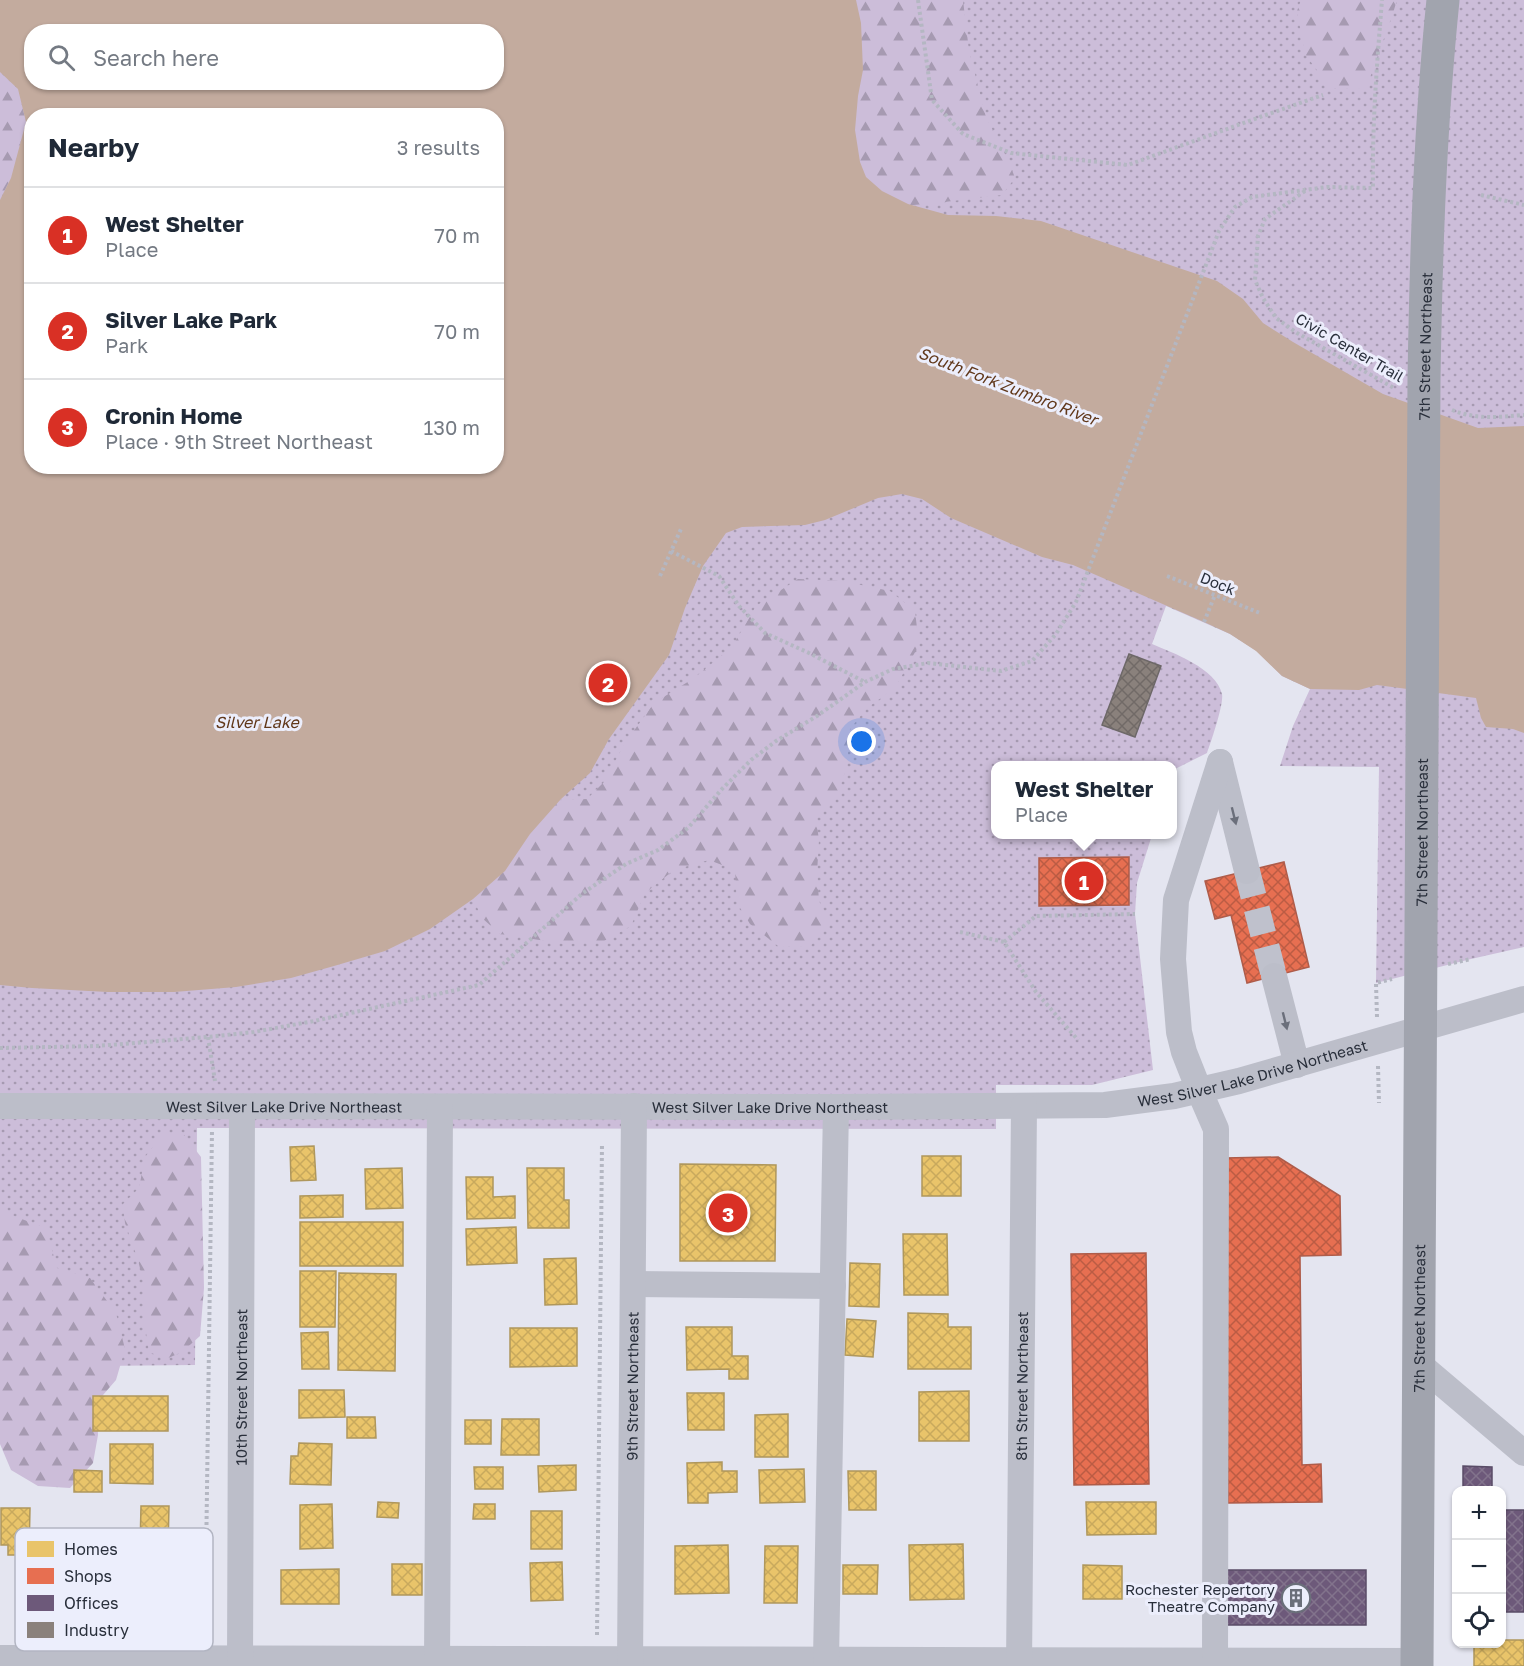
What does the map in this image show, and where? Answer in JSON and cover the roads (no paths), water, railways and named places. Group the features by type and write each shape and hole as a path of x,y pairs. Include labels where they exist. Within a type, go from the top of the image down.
{"main road":[{"name":"7th Street Northeast","path":"1417,1664 1422,710 1411,385 1426,257 1431,141 1443,0"}],"street":[{"path":"1215,1663 1216,1129 1184,1052 1179,1032 1173,959 1176,900 1220,762 1247,871"},
{"path":"1274,976 1297,1065"},
{"name":"West Silver Lake Drive Northeast","path":"0,1106 1106,1105 1174,1096 1297,1065 1524,999"},
{"name":"9th Street Northeast","path":"630,1663 634,1106"},
{"name":"8th Street Northeast","path":"1019,1663 1024,1106"},
{"name":"10th Street Northeast","path":"240,1662 242,1107"},
{"path":"437,1663 440,1107"},
{"path":"826,1660 836,1107"},
{"path":"633,1284 833,1286"},
{"path":"1419,1364 1524,1453"},
{"path":"0,1658 205,1658 240,1662 437,1663 596,1659 630,1663 826,1660 1417,1664"}],"water":[{"name":"Silver Lake","path":"0,0 856,0 861,23 863,70 855,130 860,162 866,177 882,191 908,204 948,215 996,216 1041,221 1217,281 1243,299 1263,323 1383,394 1478,428 1524,426 1524,733 1513,729 1486,727 1476,698 1377,685 1359,690 1310,689 1282,676 1256,651 1230,634 1073,565 1042,557 951,518 922,499 902,494 878,498 825,520 805,525 742,527 726,533 703,566 685,608 669,655 609,739 590,773 561,799 530,834 505,871 473,899 430,929 385,951 291,978 236,987 174,992 108,992 0,985 0,200 11,178 24,129 24,474 504,474 504,108 24,108 24,114 18,89 0,72"}],"tunnel":[{"path":"1247,871 1274,976"}],"place":[{"name":"Silver Lake Park","path":"608,683"},
{"name":"West Shelter","path":"1084,881"},
{"name":"Cronin Home","path":"728,1213"},
{"name":"Rochester Repertory Theatre Company","path":"1296,1598"}],"water label":[{"name":"South Fork Zumbro River","path":"1008,386"}]}
